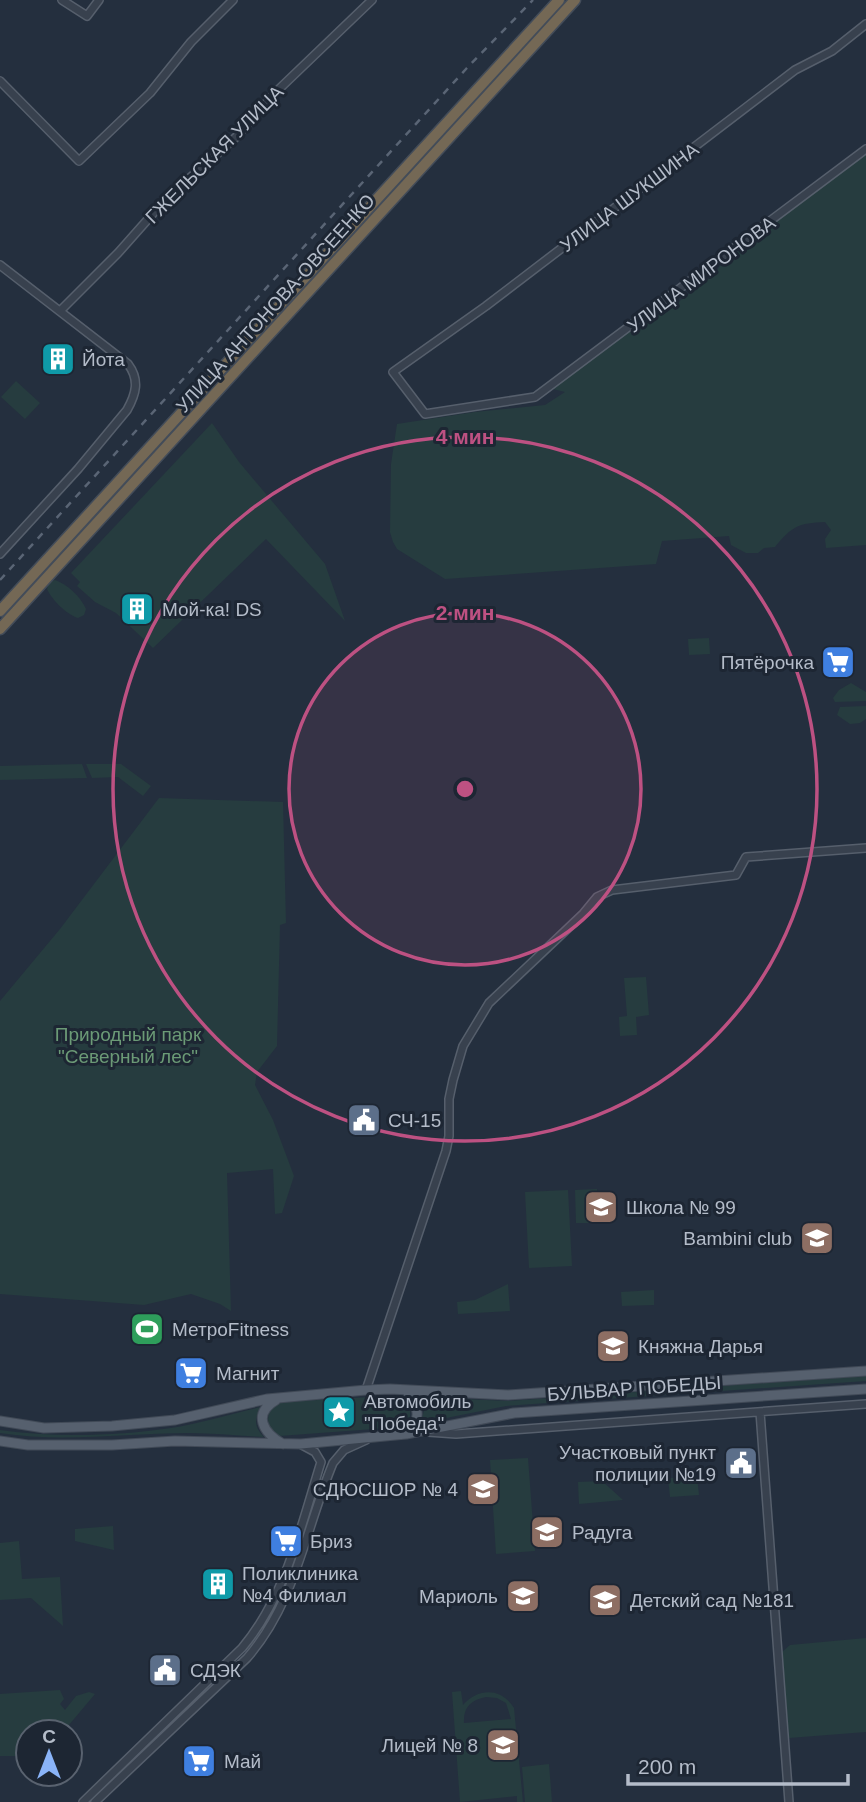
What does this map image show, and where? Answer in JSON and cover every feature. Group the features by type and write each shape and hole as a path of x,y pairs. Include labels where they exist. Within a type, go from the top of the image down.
{"highway":[{"name":"УЛИЦА АНТОНОВА-ОВСЕЕНКО","path":"0,611 559,0"},
{"name":"УЛИЦА АНТОНОВА-ОВСЕЕНКО","path":"0,629 575,0"},
{"path":"358,219 367,221 368,227"}],"main road":[{"name":"БУЛЬВАР ПОБЕДЫ","path":"0,1422 44,1428 112,1426 175,1420 280,1397 366,1390 508,1395 866,1371"},
{"name":"БУЛЬВАР ПОБЕДЫ","path":"0,1441 27,1445 113,1445 175,1441 302,1444 424,1432 514,1413 866,1389"},
{"path":"406,1390 414,1400 418,1412 414,1427 406,1434"},
{"path":"280,1397 268,1404 264,1410 263,1425 271,1437 284,1445"}],"street":[{"path":"62,0 87,16 99,0"},
{"path":"0,80 79,161 150,93 191,42 233,0"},
{"name":"ГЖЕЛЬСКАЯ УЛИЦА","path":"60,311 118,253 165,200 236,137 277,91 372,0"},
{"name":"УЛИЦА ШУКШИНА","path":"535,397 425,414 393,372 486,306 795,70 832,51 866,24"},
{"name":"УЛИЦА МИРОНОВА","path":"535,397 866,149"},
{"path":"0,265 128,364 136,382 133,400 127,410 78,469 0,554"},
{"path":"366,1390 446,1151 449,1136 449,1099 463,1046 489,1003 583,914 597,897 612,890 736,875 746,858 866,848"},
{"path":"424,1432 456,1434 866,1404"},
{"path":"760,1412 789,1802"},
{"path":"95,1802 260,1643 271,1628 295,1577 333,1463 345,1450 370,1439"},
{"path":"83,1802 242,1648 264,1619 289,1565 321,1462 315,1451 302,1444"}],"green space":[{"path":"866,149 866,545 826,548 825,539 831,530 825,522 816,522 797,527 786,534 775,547 764,548 758,553 746,553 731,545 729,536 662,541 656,564 445,579 397,549 390,532 391,464 397,424 545,405 565,392 549,388 653,310 669,309 714,275 728,253"},
{"path":"16,381 40,403 25,419 1,397"},
{"path":"212,423 239,462 325,564 345,621 266,539 153,648 116,613 95,602 77,586 80,582 71,573"},
{"path":"55,580 84,604 84,615 78,618 73,616 56,602 47,589 49,582"},
{"path":"709,638 710,654 689,655 688,639"},
{"path":"851,683 866,692 866,701 835,702 833,698 839,690"},
{"path":"866,706 866,719 860,723 850,724 837,715 840,707"},
{"path":"82,764 87,778 0,780 0,766"},
{"path":"86,764 121,764 151,786 143,796 118,777 92,778"},
{"name":"Природный парк \"Северный лес\"","path":"159,798 283,802 286,923 280,925 277,1046 257,1072 255,1085 273,1120 294,1176 282,1213 275,1214 273,1169 227,1173 231,1311 220,1304 191,1294 144,1305 0,1294 0,1001 60,929"},
{"path":"646,977 649,1015 636,1017 637,1035 620,1036 619,1017 627,1016 624,978"},
{"path":"597,1189 598,1223 576,1223 575,1190"},
{"path":"568,1190 572,1266 529,1268 525,1192"},
{"path":"508,1284 510,1311 458,1314 457,1302 475,1300"},
{"path":"654,1290 654,1305 622,1306 621,1292"},
{"path":"866,1376 866,1381 506,1406 421,1423 425,1406 419,1397 508,1401"},
{"path":"389,1396 401,1398 408,1403 409,1422 401,1427 279,1436 268,1423 269,1413 282,1402"},
{"path":"261,1407 256,1423 264,1437 165,1433 47,1437 0,1433 0,1430 86,1435 150,1431 194,1424"},
{"path":"528,1458 535,1551 496,1554 490,1460"},
{"path":"697,1476 699,1495 670,1497 668,1478"},
{"path":"602,1481 623,1500 579,1504 578,1482"},
{"path":"113,1526 114,1550 75,1541 75,1529"},
{"path":"19,1541 22,1579 60,1577 63,1626 31,1598 0,1600 0,1543"},
{"path":"866,1638 866,1732 789,1738 782,1652 790,1645"},
{"path":"60,1690 64,1699 60,1704 65,1710 76,1696 89,1692 95,1694 75,1718 14,1718 14,1756 0,1756 0,1694"},
{"path":"461,1691 463,1705 475,1695 496,1693 509,1701 514,1708 523,1802 517,1802 517,1796 460,1802 452,1692","holes":["486,1697 497,1698 506,1703 511,1719 464,1723 465,1713 472,1702"]},
{"path":"549,1764 552,1802 525,1802 522,1767"}],"railway":[{"path":"0,580 466,69 533,0"}],"place":[{"name":"Йота","path":"58,359"},
{"name":"Мой-ка! DS","path":"137,609"},
{"name":"Пятёрочка","path":"838,662"},
{"name":"СЧ-15","path":"364,1120"},
{"name":"Школа № 99","path":"601,1207"},
{"name":"Bambini club","path":"817,1238"},
{"name":"МетроFitness","path":"147,1329"},
{"name":"Княжна Дарья","path":"613,1346"},
{"name":"Магнит","path":"191,1373"},
{"name":"Автомобиль \"Победа\"","path":"339,1412"},
{"name":"Участковый пункт полиции №19","path":"741,1463"},
{"name":"СДЮСШОР № 4","path":"483,1489"},
{"name":"Радуга","path":"547,1532"},
{"name":"Бриз","path":"286,1541"},
{"name":"Поликлиника №4 Филиал","path":"218,1584"},
{"name":"Мариоль","path":"523,1596"},
{"name":"Детский сад №181","path":"605,1600"},
{"name":"СДЭК","path":"165,1670"},
{"name":"Лицей № 8","path":"503,1745"},
{"name":"Май","path":"199,1761"}]}
